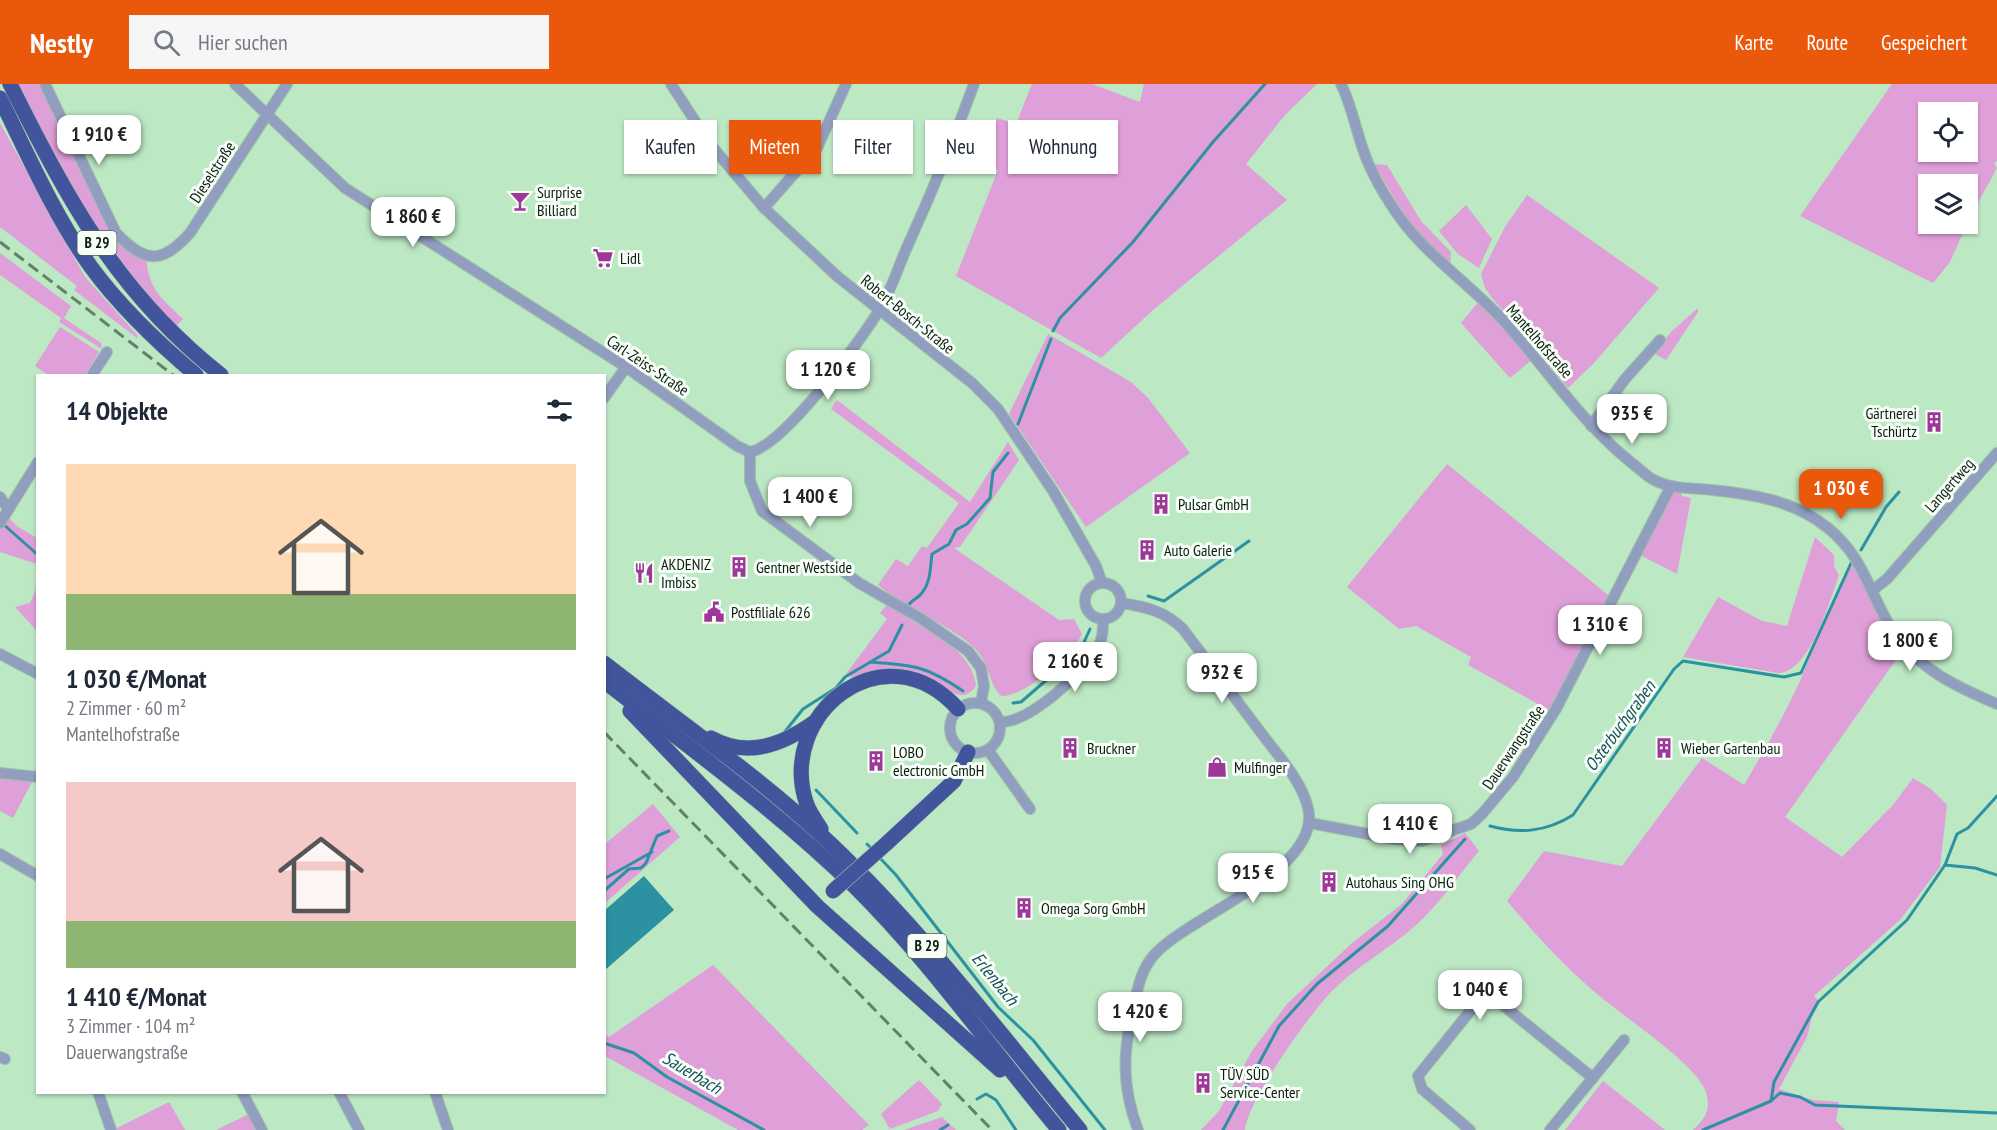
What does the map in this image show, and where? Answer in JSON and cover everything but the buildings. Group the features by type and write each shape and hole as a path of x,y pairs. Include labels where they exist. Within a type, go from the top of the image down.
{"highway":[{"name":"B 29","path":"10,84 65,192 89,232 125,280 153,312 180,340 220,374"},
{"name":"B 29","path":"0,98 56,209 92,268 129,313 160,345 195,374"},
{"name":"B 29","path":"0,113 27,153"},
{"name":"B 29","path":"606,665 763,786 831,844 909,925 1080,1130"},
{"path":"831,844 807,807 801,781 802,753 818,719 830,704 851,687 871,678 890,675 906,676 921,681 958,709"},
{"name":"B 29","path":"606,683 795,832 855,887 908,947 1059,1130"},
{"path":"606,688 817,906 1032,1098"},
{"path":"679,721 717,742 749,748 769,747 782,742 818,719"},
{"path":"817,906 954,781 968,752"}],"street":[{"name":"Dieselstraße","path":"45,84 116,233 133,249 146,257 162,255 175,249 190,233 287,84"},
{"name":"Carl-Zeiss-Straße","path":"236,84 345,188 626,367 737,446 750,452"},
{"name":"Robert-Bosch-Straße","path":"671,84 710,144 764,208 879,312 972,383 998,409 1053,491 1096,566 1102,583 1116,588 1122,603"},
{"path":"764,208 817,148 846,84"},
{"path":"974,84 949,154 879,312 797,417 771,443 761,450 750,452 750,481 762,511 859,583 920,618 969,651 981,668 984,686 981,703"},
{"name":"Mantelhofstraße","path":"1341,84 1350,102 1369,164 1390,203 1413,237 1488,304 1525,344 1607,443 1654,480 1671,486 1758,497 1798,509 1827,527 1849,546 1874,589 1893,630 1921,663 1964,690 1997,704"},
{"path":"1591,426 1625,379 1660,340"},
{"path":"93,374 107,352"},
{"path":"606,395 626,367"},
{"name":"Langertweg","path":"1874,589 1887,579 1997,453"},
{"path":"4,515 36,465"},
{"name":"Dauerwangstraße","path":"1310,823 1394,839 1422,841 1471,824 1482,814 1513,777 1556,709 1671,486"},
{"path":"0,497 4,515"},
{"path":"1102,583 1096,584 1087,593 1085,605 1092,616 1103,620 1114,616 1122,603 1154,609 1183,629 1298,784 1308,805 1310,823 1304,841 1291,857 1233,901 1163,946 1154,955 1140,979 1125,1047 1126,1090 1138,1130"},
{"path":"1000,722 1012,721 1032,712 1081,668 1100,645 1103,620"},
{"path":"0,654 36,673"},
{"path":"973,702 981,703 993,710 1000,722 999,738 988,750 968,752 961,748 951,735 951,720 958,709 973,702"},
{"path":"988,750 1030,809"},
{"path":"0,773 36,777"},
{"path":"0,854 36,875"},
{"path":"1470,1130 1422,1089 1418,1076 1479,1000 1494,998 1593,1078"},
{"path":"1550,1130 1624,1040"},
{"path":"99,1094 111,1130"},
{"path":"243,1094 262,1130"},
{"path":"340,1094 359,1130"},
{"path":"436,1094 448,1130"}],"shaded area":[{"path":"18,84 45,84 116,233 146,257 150,278 157,292 183,319 173,329 140,294 73,197"},
{"path":"1032,84 1092,84 1140,102 1144,84 1317,84 1285,115 1246,164 1287,200 1153,310 1101,358 956,276 998,170 996,169 997,118 1008,121 1008,174 1118,174 1118,120 1018,120"},
{"path":"1892,84 1997,84 1997,161 1994,163 1997,168 1978,203 1978,174 1918,174 1918,234 1963,234 1950,262 1933,283 1800,216"},
{"path":"0,123 85,277 138,336 137,338 74,290 77,286 0,227"},
{"path":"1374,164 1387,165 1421,221 1451,252 1450,268 1418,238"},
{"path":"1527,195 1659,288 1594,363 1568,388 1493,299 1485,288 1481,274 1505,227"},
{"path":"1466,205 1492,239 1479,268 1458,254 1439,231"},
{"path":"0,253 71,306 64,318 101,343 102,349 59,322 61,318 0,275"},
{"path":"1479,301 1534,358 1510,378 1461,323"},
{"path":"1698,308 1698,312 1666,360 1653,353 1672,331"},
{"path":"60,327 99,352 86,374 47,374 35,366"},
{"path":"1048,334 1131,382 1148,398 1190,453 1086,527 1009,414"},
{"path":"837,400 970,502 1008,442 1019,460 960,547 954,548 1059,620 1074,619 1082,634 1077,643 1035,682 1022,690 1001,696 977,651 956,634 915,609 908,618 951,646 968,663 976,686 969,693 954,694 913,671 882,670 853,679 846,674 887,619 880,613 893,597 878,585 896,559 908,566 922,546 927,548 959,503 831,409"},
{"path":"1447,464 1613,599 1554,713 1468,665 1471,657 1416,626 1399,629 1347,587"},
{"path":"1674,492 1681,492 1682,496 1691,498 1677,574 1640,555 1668,498"},
{"path":"5,514 18,527 36,537 36,564 0,552 0,523"},
{"path":"1815,537 1834,555 1834,566 1839,575 1817,633 1800,661 1789,670 1778,673 1683,657 1718,597 1762,621 1787,626"},
{"path":"1857,558 1905,647 1785,817 1842,857 1893,805 1913,778 1931,789 1947,805 1940,867 1900,920 1814,996 1820,1002 1812,1017 1807,1037 1779,1089 1813,1100 1839,1102 1836,1121 1845,1130 1693,1130 1704,1117 1708,1107 1705,1090 1698,1079 1673,1053 1572,972 1507,901 1544,851 1622,866 1702,758 1744,785 1786,709 1832,603"},
{"path":"36,589 36,630 15,607 30,603"},
{"path":"0,776 34,778 13,818 0,811"},
{"path":"653,804 680,837 606,902 606,843"},
{"path":"1465,833 1479,851 1423,919 1350,975 1321,1003 1268,1079 1249,1116 1245,1130 1201,1130 1219,1111 1252,1051 1287,1004 1352,943 1402,904 1443,854 1441,845"},
{"path":"713,965 869,1125 862,1130 738,1130 606,1057 606,1035 609,1037"},
{"path":"919,1080 942,1104 938,1111 890,1129 881,1114"},
{"path":"1603,1081 1665,1130 1565,1130"},
{"path":"169,1102 185,1130 113,1130"},
{"path":"251,1113 260,1130 216,1130"},
{"path":"942,1117 956,1130 904,1130"}],"water":[{"path":"644,876 674,910 606,969 606,909"}],"waterway":[{"path":"1053,331 1060,318 1133,242 1213,142 1265,84"},
{"path":"1018,424 1051,339"},
{"path":"907,608 927,585 932,554 949,544 956,530 967,524 990,498 993,472 1008,453"},
{"name":"Osterbuchgraben","path":"1861,550 1886,507 1899,492"},
{"name":"Sauerbach","path":"3,524 36,553"},
{"path":"1148,596 1164,601 1249,541"},
{"name":"Osterbuchgraben","path":"1490,826 1522,831 1533,830 1553,825 1573,815 1674,669 1683,661 1784,677 1801,673 1852,561"},
{"path":"783,734 803,709 836,688 845,677 889,651 902,625"},
{"path":"1013,703 1021,702 1080,651 1090,629"},
{"path":"870,662 919,668 939,676 963,691"},
{"name":"Erlenbach","path":"816,790 857,833"},
{"path":"1703,1130 1771,1101 1774,1082 1818,1002 1907,920 1945,865 1957,834 1968,828 1997,796"},
{"name":"Erlenbach","path":"606,889 629,869 641,868 646,863 657,836 669,831"},
{"name":"Osterbuchgraben","path":"1223,1130 1279,1026 1317,984 1388,926 1465,839"},
{"name":"Erlenbach","path":"867,844 873,850"},
{"name":"Erlenbach","path":"606,878 652,852"},
{"name":"Erlenbach","path":"879,857 896,875 998,1007 1033,1040 1105,1130"},
{"path":"1945,865 1975,868 1997,875"},
{"name":"Sauerbach","path":"606,1044 634,1053 667,1077 764,1130"},
{"path":"1771,1101 1780,1093 1800,1097 1815,1105 1997,1113"},
{"name":"Osterbuchgraben","path":"977,1099 986,1094 996,1100 1016,1130"},
{"name":"Osterbuchgraben","path":"940,1130 948,1125"}],"railway":[{"path":"0,242 172,374"},
{"path":"606,734 992,1130"}],"place":[{"name":"Surprise Billiard","path":"520,201"},
{"name":"Lidl","path":"603,258"},
{"name":"Gärtnerei Tschürtz","path":"1934,422"},
{"name":"Pulsar GmbH","path":"1161,504"},
{"name":"Auto Galerie","path":"1147,550"},
{"name":"Gentner Westside","path":"739,567"},
{"name":"AKDENIZ Imbiss","path":"644,573"},
{"name":"Postfiliale 626","path":"714,612"},
{"name":"Bruckner","path":"1070,748"},
{"name":"Wieber Gartenbau","path":"1664,748"},
{"name":"LOBO electronic GmbH","path":"876,761"},
{"name":"Mulfinger","path":"1217,767"},
{"name":"Autohaus Sing OHG","path":"1329,882"},
{"name":"Omega Sorg GmbH","path":"1024,908"},
{"name":"TÜV SÜD Service-Center","path":"1203,1083"}]}
